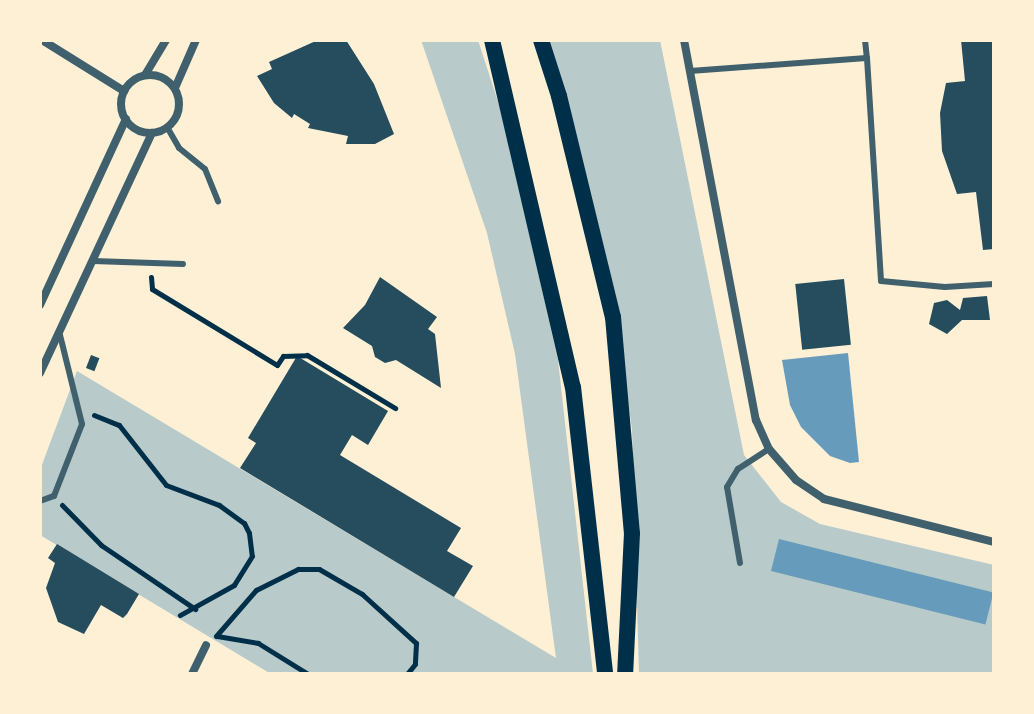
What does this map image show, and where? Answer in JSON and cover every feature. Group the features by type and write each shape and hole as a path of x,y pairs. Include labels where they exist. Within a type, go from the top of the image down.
{"main road":[{"path":"492,40 573,387 605,674"},
{"path":"541,40 613,317 632,533 625,674"}],"street":[{"path":"42,40 124,91"},
{"path":"124,91 145,75 166,40"},
{"path":"126,119 137,130 152,133 167,127 179,107 175,88 196,40"},
{"path":"684,40 756,420 769,449 796,480 824,499 994,542"},
{"path":"145,75 162,77 175,88"},
{"path":"40,305 126,119 124,91"},
{"path":"40,373 152,133"},
{"path":"192,674 206,645"}],"lane":[{"path":"865,40 881,281 945,287 994,284"},
{"path":"690,71 867,58"},
{"path":"167,127 179,148 205,169 218,201"},
{"path":"93,261 183,264"},
{"path":"40,501 54,496 82,424 59,331"},
{"path":"740,563 727,487 738,469 769,449"}],"path":[{"path":"143,262 152,289 277,365 283,356 307,355 395,408"},
{"path":"79,408 119,425 166,485 219,505 244,523 252,544 246,569 220,597 180,615"},
{"path":"54,496 82,531 196,610"},
{"path":"308,674 258,643 216,636 256,590 308,567 329,573 362,594 401,627 417,649 407,674"}],"shaded area":[{"path":"421,40 478,40 502,114 558,360 593,674 271,674 40,535 40,470 77,371 556,658 515,354 487,233"},
{"path":"548,40 660,40 744,455 781,502 820,524 994,565 994,674 639,674 632,429 607,260"}],"water":[{"path":"848,353 859,462 850,463 830,456 801,427 790,405 782,360"},
{"path":"779,539 993,592 985,624 771,571"}],"building":[{"path":"318,40 346,40 374,84 394,134 375,144 346,144 348,136 308,128 310,124 294,114 292,118 274,103 257,76 272,69 269,62"},
{"path":"961,40 994,40 994,249 983,250 976,192 957,194 942,151 940,113 946,83 965,81"},
{"path":"380,277 437,317 428,329 435,334 441,388 396,360 385,363 375,357 372,346 343,328 365,305"},
{"path":"844,279 851,345 802,350 795,284"},
{"path":"987,296 990,320 962,320 947,334 929,324 934,303 947,300 960,310 963,298"},
{"path":"91,355 99,358 94,371 86,368"},
{"path":"297,356 388,411 368,445 352,435 340,455 461,528 447,551 473,566 454,597 240,468 256,443 248,438"},
{"path":"57,544 139,594 123,618 101,605 84,634 58,622 46,588 55,563 48,558"}]}
